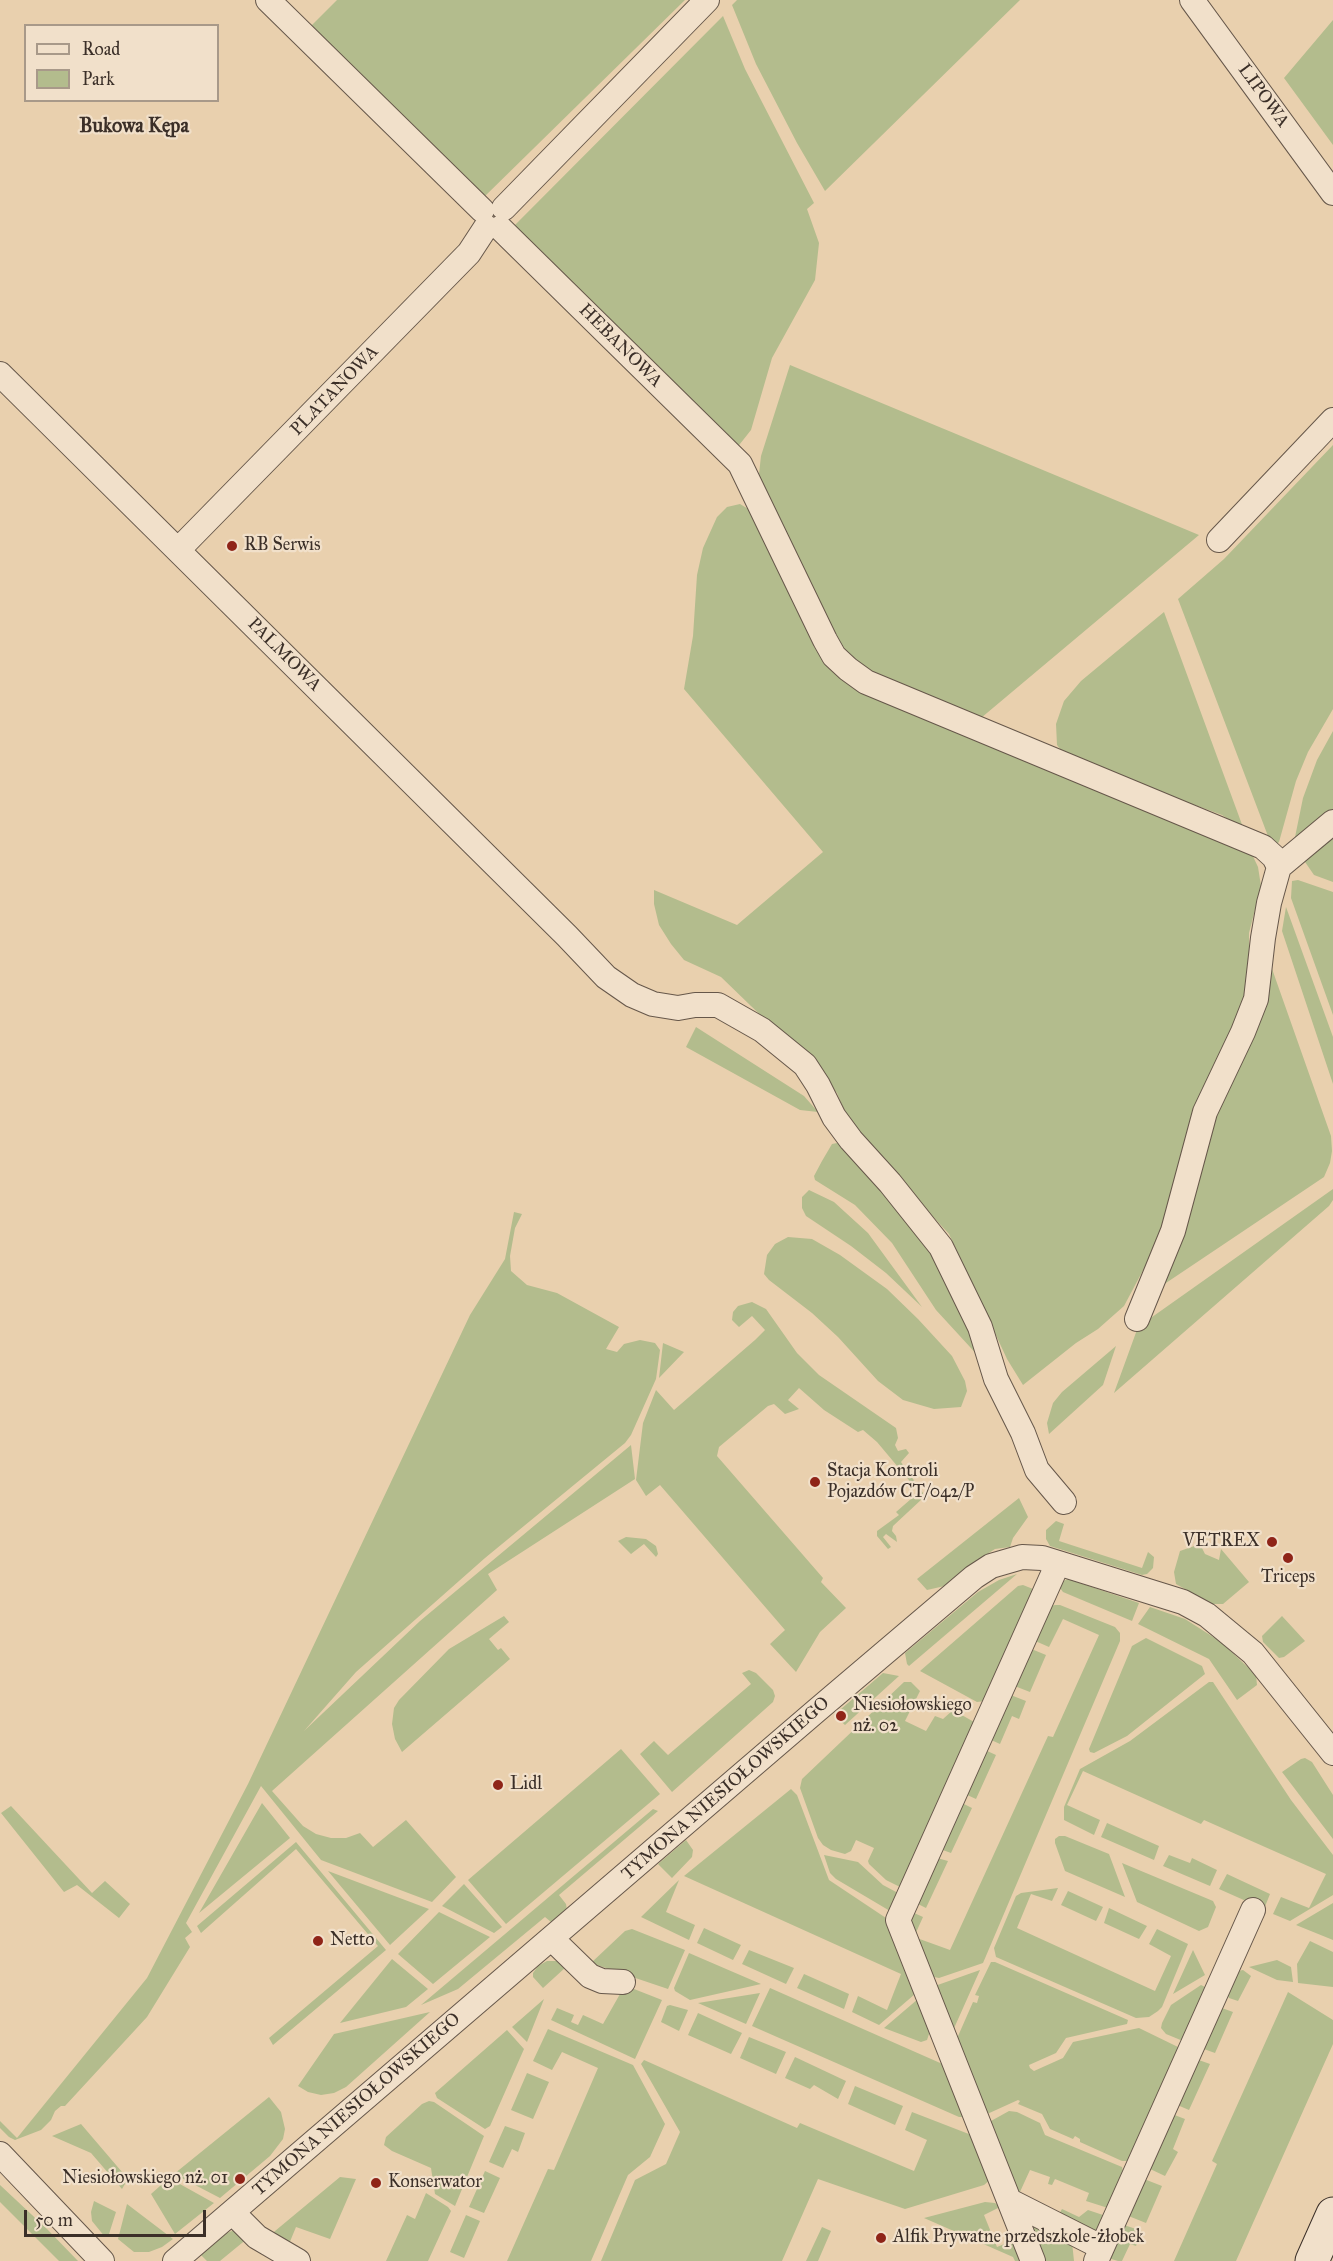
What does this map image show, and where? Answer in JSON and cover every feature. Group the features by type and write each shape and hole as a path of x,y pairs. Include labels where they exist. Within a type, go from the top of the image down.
{"street":[{"name":"HEBANOWA","path":"268,0 493,218 740,464 825,640 834,656 848,669 866,681 1263,847 1274,857 1279,867"},
{"name":"PLATANOWA","path":"178,550 469,253 493,218 707,0"},
{"name":"LIPOWA","path":"1192,0 1333,193"},
{"name":"PALMOWA","path":"0,374 606,977 632,995 653,1004 678,1008 718,1005 762,1030 805,1065 834,1117 851,1140 890,1183 941,1247 980,1327 996,1379 1023,1433 1037,1470 1064,1502"},
{"path":"1219,540 1333,420"},
{"path":"1137,1319 1173,1231 1205,1112 1256,999 1269,903 1279,867 1333,822"},
{"name":"TYMONA NIESIOŁOWSKIEGO","path":"175,2261 974,1577 991,1566 1022,1557 1058,1563 1183,1602 1207,1615 1253,1653 1333,1753"},
{"path":"1034,2261 898,1920 1058,1563"},
{"path":"1010,2201 1098,2254 1253,1910"},
{"path":"552,1939 590,1976 602,1981 623,1982"},
{"path":"0,2154 102,2261"},
{"path":"233,2213 257,2238 298,2261"},
{"path":"1312,2261 1333,2214"}],"green space":[{"path":"337,0 685,0 482,199 309,28"},
{"path":"737,0 1020,0 825,191 756,64 732,5"},
{"path":"723,16 745,69 814,203 807,209 819,243 815,280 772,358 751,430 736,449 512,228"},
{"path":"1333,20 1333,145 1284,78"},
{"path":"790,365 1199,535 981,718 873,678 838,647 758,483 761,456"},
{"path":"1333,445 1333,709 1308,752 1296,781 1279,842 1274,846 1271,844 1178,599 1224,559"},
{"path":"740,504 750,510 825,659 1250,850 1258,867 1261,886 1249,933 1249,978 1245,1001 1165,1229 1124,1306 1098,1329 1076,1343 1023,1385 1007,1359 949,1234 887,1167 848,1119 837,1093 798,1048 781,1035 721,977 684,960 659,925 654,904 654,890 737,925 823,852 684,689 693,636 697,575 703,548 717,517 727,507"},
{"path":"1164,612 1244,830 1222,815 1067,758 1057,745 1056,724 1064,701 1081,681"},
{"path":"1333,731 1333,811 1294,842 1303,798 1317,760"},
{"path":"1333,835 1333,882 1314,875 1303,859"},
{"path":"1298,880 1333,892 1333,1015 1291,898 1292,881"},
{"path":"1286,907 1333,1037 1333,1084 1282,931"},
{"path":"1271,966 1331,1136 1330,1163 1324,1177 1160,1287 1206,1140"},
{"path":"696,1027 804,1096 818,1112 800,1110 686,1047"},
{"path":"837,1143 844,1146 913,1226 944,1273 981,1359 936,1310 892,1243 855,1205 815,1180 814,1176 832,1144"},
{"path":"1333,1189 1333,1200 1329,1206 1114,1393 1138,1327"},
{"path":"809,1190 834,1202 868,1233 922,1307 886,1273 806,1216 802,1208 802,1197"},
{"path":"514,1212 522,1214 515,1228 510,1256 511,1271 527,1285 557,1293 619,1327 606,1349 617,1352 624,1344 640,1340 655,1343 660,1350 656,1379 631,1435 625,1443 485,1558 356,1672 304,1731 420,1621 631,1445 635,1479 488,1574 497,1590 272,1791 303,1826 316,1834 331,1838 346,1838 360,1833 373,1847 406,1820 456,1877 432,1902 321,1860 261,1786 186,1923 192,1932 185,1938 190,1947 147,2017 65,2106 55,2111 51,2120 41,2130 15,2140 9,2137 0,2128 0,2121 17,2138 147,1978 248,1784 470,1315 505,1259"},
{"path":"788,1237 812,1239 840,1255 887,1289 918,1319 952,1356 965,1381 967,1391 961,1407 934,1409 903,1400 878,1381 838,1337 812,1313 769,1280 764,1274 767,1255 775,1244"},
{"path":"752,1302 766,1309 797,1353 819,1375 896,1428 898,1438 895,1445 898,1451 906,1449 909,1453 901,1462 923,1493 922,1499 893,1526 892,1531 897,1542 886,1534 883,1537 891,1547 888,1549 877,1536 877,1531 899,1515 896,1512 919,1492 877,1442 863,1430 858,1432 824,1410 799,1388 788,1400 799,1409 785,1414 774,1404 768,1406 719,1447 717,1456 823,1578 821,1582 846,1608 820,1632 796,1672 770,1644 785,1630 660,1485 646,1496 636,1480 643,1423 656,1390 674,1410 755,1340 765,1330 752,1316 739,1327 732,1320 733,1312 738,1306"},
{"path":"663,1343 684,1352 659,1378"},
{"path":"1116,1346 1103,1385 1049,1434 1047,1423 1053,1403 1062,1392"},
{"path":"1019,1498 1028,1517 1013,1538 1010,1547 995,1549 978,1560 949,1585 927,1590 917,1579"},
{"path":"1056,1521 1064,1524 1059,1541 1142,1568 1148,1552 1154,1557 1153,1568 1147,1574 1142,1575 1050,1546 1046,1539 1046,1530"},
{"path":"626,1537 646,1539 656,1546 658,1554 656,1557 644,1544 631,1554 618,1541"},
{"path":"1200,1544 1205,1554 1219,1560 1221,1549 1249,1582 1223,1604 1211,1604 1176,1584 1174,1572 1180,1551"},
{"path":"1017,1574 909,1666 907,1664 905,1653 978,1592 999,1580"},
{"path":"1068,1579 1139,1603 1132,1621 1063,1592 1060,1588 1061,1582"},
{"path":"1023,1585 1038,1591 985,1701 977,1702 920,1671 1018,1586"},
{"path":"1055,1605 1115,1627 1120,1633 1120,1641 983,1963 939,1978 934,1977 905,1925 912,1912 923,1917 914,1937 950,1950 1048,1736 1053,1737 1099,1635 1063,1619 1049,1647 1033,1640 1051,1606"},
{"path":"1150,1607 1185,1619 1221,1642 1256,1675 1257,1685 1237,1700 1209,1659 1138,1624"},
{"path":"504,1616 509,1622 489,1639 510,1659 402,1752 395,1739 392,1724 394,1708 399,1700 449,1649"},
{"path":"1282,1616 1305,1641 1284,1657 1279,1658 1263,1642 1262,1636"},
{"path":"1146,1638 1202,1666 1205,1674 1127,1736 1094,1753 1090,1752 1089,1749 1132,1646"},
{"path":"1029,1648 1046,1655 1030,1692 1012,1685"},
{"path":"749,1670 756,1673 773,1690 775,1696 773,1702 672,1792 640,1754 654,1741 668,1755 751,1684 742,1673"},
{"path":"883,1673 899,1676 845,1725 834,1715"},
{"path":"904,1682 911,1682 920,1691 905,1721 926,1731 935,1716 943,1719 953,1710 974,1722 900,1887 886,1880 869,1864 868,1861 874,1848 856,1840 851,1851 845,1854 823,1845 818,1838 800,1788 802,1779"},
{"path":"1209,1682 1213,1682 1291,1800 1333,1855 1333,1895 1290,1921 1273,1914 1281,1897 1309,1908 1326,1874 1204,1820 1201,1824 1083,1771 1067,1805 1100,1820 1094,1835 1064,1820 1064,1807 1080,1769 1130,1741"},
{"path":"1008,1694 1026,1701 1019,1719 1012,1716 1000,1744 989,1739"},
{"path":"621,1749 660,1794 506,1924 468,1880"},
{"path":"985,1750 996,1755 976,1799 965,1794"},
{"path":"1305,1758 1312,1762 1333,1795 1333,1839 1282,1772"},
{"path":"791,1789 797,1795 829,1880 889,1920 915,1994 879,2025 852,2012 858,1996 887,2010 901,1974 684,1876"},
{"path":"960,1802 972,1808 951,1853 940,1849"},
{"path":"262,1803 290,1838 199,1913"},
{"path":"11,1806 92,1893 105,1881 130,1904 119,1918 77,1885 64,1892 1,1813"},
{"path":"653,1809 658,1811 559,1895 566,1904 567,1910 559,1920 551,1922 545,1917 458,1989 421,2005"},
{"path":"1107,1823 1159,1846 1154,1860 1101,1837"},
{"path":"1065,1836 1109,1854 1125,1897 1065,1871 1055,1843 1055,1839"},
{"path":"686,1840 693,1850 692,1857 672,1878 658,1864"},
{"path":"296,1842 386,1950 273,2045 269,2038 378,1946 296,1849 201,1933 197,1926"},
{"path":"824,1855 858,1862 883,1885 898,1893 890,1911 836,1879 830,1873"},
{"path":"1169,1855 1190,1863 1192,1858 1217,1870 1210,1886 1163,1866"},
{"path":"937,1858 948,1861 926,1908 916,1903"},
{"path":"1122,1863 1213,1901 1216,1907 1208,1927 1199,1931 1137,1902"},
{"path":"328,1871 429,1909 390,1945"},
{"path":"1227,1874 1270,1894 1264,1909 1219,1889"},
{"path":"679,1880 666,1912 695,1925 689,1940 641,1917"},
{"path":"464,1884 502,1927 494,1933 442,1906"},
{"path":"1058,1888 1052,1901 1031,1894 1017,1928 1155,1991 1171,1956 1149,1944 1157,1929 1188,1944 1162,2007 1158,2011 1149,2017 1136,2018 996,1957 994,1948 1016,1896 1021,1893"},
{"path":"1068,1891 1103,1907 1096,1921 1061,1905"},
{"path":"1333,1903 1333,1940 1296,1925"},
{"path":"1109,1908 1147,1926 1139,1939 1104,1923"},
{"path":"439,1912 490,1937 433,1984 398,1954"},
{"path":"704,1928 741,1945 733,1960 697,1943"},
{"path":"632,1929 685,1950 668,1989 591,1963 625,1931"},
{"path":"1310,1941 1333,1952 1333,1987 1298,1983 1297,1964"},
{"path":"749,1950 794,1968 786,1984 742,1964"},
{"path":"1193,1950 1205,1975 1173,1994"},
{"path":"689,1953 761,1984 690,2000 674,1988"},
{"path":"392,1959 428,1989 406,2007 340,2023"},
{"path":"1277,1960 1291,1967 1293,1982 1277,1980 1249,1967"},
{"path":"547,1961 557,1961 566,1967 543,1988 533,1977 533,1973 538,1966"},
{"path":"991,1962 1128,2020 1127,2024 1066,2038 1056,2053 1029,2065 1034,2071 1063,2058 1073,2042 1139,2028 1178,2047 1179,2051 1128,2161 1122,2161 1080,2142 1080,2139 1075,2136 1073,2139 1050,2129 1042,2114 1018,2104 1020,2101 1018,2100 985,2115 955,2043 973,2002 977,2003 979,1996 975,1995"},
{"path":"980,1970 951,2035 932,1987"},
{"path":"1243,1970 1251,1976 1238,2001 1229,1998 1225,1991 1234,1972"},
{"path":"804,1974 849,1994 844,2009 797,1988"},
{"path":"1201,1985 1205,1987 1205,1991 1183,2041 1166,2034 1161,2028 1171,2005"},
{"path":"770,1988 947,2066 965,2113 959,2117 752,2026"},
{"path":"634,1989 662,2000 635,2059 551,2020 557,2008 574,2015 571,2022 578,2025 583,2015 603,2024 620,1994"},
{"path":"1288,1992 1333,2020 1333,2044 1236,2261 1174,2261 1217,2164 1212,2161"},
{"path":"760,1993 746,2024 698,2003"},
{"path":"544,1999 527,2042 512,2027"},
{"path":"918,1999 930,2031 927,2040 921,2042 884,2028"},
{"path":"667,2006 688,2010 679,2031 661,2022"},
{"path":"1219,2007 1233,2012 1215,2053 1201,2048"},
{"path":"430,2012 346,2087 334,2093 321,2095 308,2092 298,2086 334,2034"},
{"path":"698,2013 742,2033 731,2054 688,2035"},
{"path":"548,2029 633,2065 665,2124 650,2157 628,2175 591,2261 507,2261 548,2169 554,2170 598,2068 562,2052 552,2070 533,2061"},
{"path":"507,2030 524,2049 490,2126 485,2129 437,2098 435,2093"},
{"path":"749,2037 786,2052 776,2074 740,2058"},
{"path":"795,2057 846,2081 838,2099 814,2085 810,2089 785,2078"},
{"path":"1196,2059 1210,2064 1189,2110 1175,2104"},
{"path":"644,2060 797,2128 800,2123 914,2171 927,2140 905,2130 912,2112 974,2136 991,2179 984,2185 905,2209 818,2179 782,2261 601,2261 635,2180 666,2164 680,2132 641,2064"},
{"path":"527,2073 549,2082 533,2119 511,2110"},
{"path":"855,2086 903,2106 895,2125 848,2104"},
{"path":"269,2097 281,2112 285,2129 283,2139 270,2156 220,2198 174,2174"},
{"path":"429,2101 434,2102 484,2136 455,2206 435,2194 431,2168 392,2151 384,2145 386,2137 422,2104"},
{"path":"1009,2111 1017,2112 1040,2123 1045,2135 1122,2167 1123,2171 1108,2208 1086,2201 1089,2193 1055,2179 1052,2185 1048,2184 1050,2177 1030,2170 1019,2194 990,2125 991,2121"},
{"path":"1172,2114 1185,2119 1173,2149 1178,2152 1165,2176 1148,2168"},
{"path":"81,2124 128,2179 122,2189 91,2153 52,2136"},
{"path":"505,2126 525,2133 518,2152 512,2149 503,2168 489,2162"},
{"path":"485,2171 500,2178 484,2213 469,2207"},
{"path":"340,2177 356,2179 330,2239 296,2227 289,2244 269,2236"},
{"path":"169,2178 214,2203 175,2234 151,2194"},
{"path":"1144,2179 1162,2186 1146,2223 1126,2215"},
{"path":"0,2185 78,2261 59,2261 0,2202"},
{"path":"426,2193 451,2211 428,2261 386,2261 407,2215 415,2219"},
{"path":"94,2201 116,2212 109,2234 105,2237 92,2221 91,2212"},
{"path":"985,2202 995,2203 1000,2207 984,2215 997,2247 1014,2240 1023,2261 1015,2261 1013,2257 924,2218"},
{"path":"127,2204 173,2239 149,2252 134,2252 118,2239"},
{"path":"1062,2209 1079,2217 1088,2210 1106,2216 1099,2228 1094,2231 1059,2214"},
{"path":"466,2215 480,2221 464,2258 450,2252"},
{"path":"1029,2221 1072,2242 1074,2261 1041,2261"},
{"path":"1121,2224 1142,2231 1136,2246 1130,2244 1122,2261 1118,2261 1108,2258"},
{"path":"822,2227 831,2231 818,2261 806,2261"},
{"path":"234,2230 248,2238 220,2261 207,2261 201,2255 227,2233"}],"place":[{"name":"RB Serwis","path":"232,546"},
{"name":"Stacja Kontroli Pojazdów CT/042/P","path":"815,1482"},
{"name":"VETREX","path":"1272,1542"},
{"name":"Triceps","path":"1288,1558"},
{"name":"Niesiołowskiego nż. 02","path":"841,1716"},
{"name":"Lidl","path":"498,1785"},
{"name":"Netto","path":"318,1941"},
{"name":"Niesiołowskiego nż. 01","path":"240,2179"},
{"name":"Konserwator","path":"376,2183"},
{"name":"Alfik Prywatne przedszkole-żłobek","path":"881,2238"}],"district":[{"name":"Bukowa Kępa","path":"134,127"}]}
